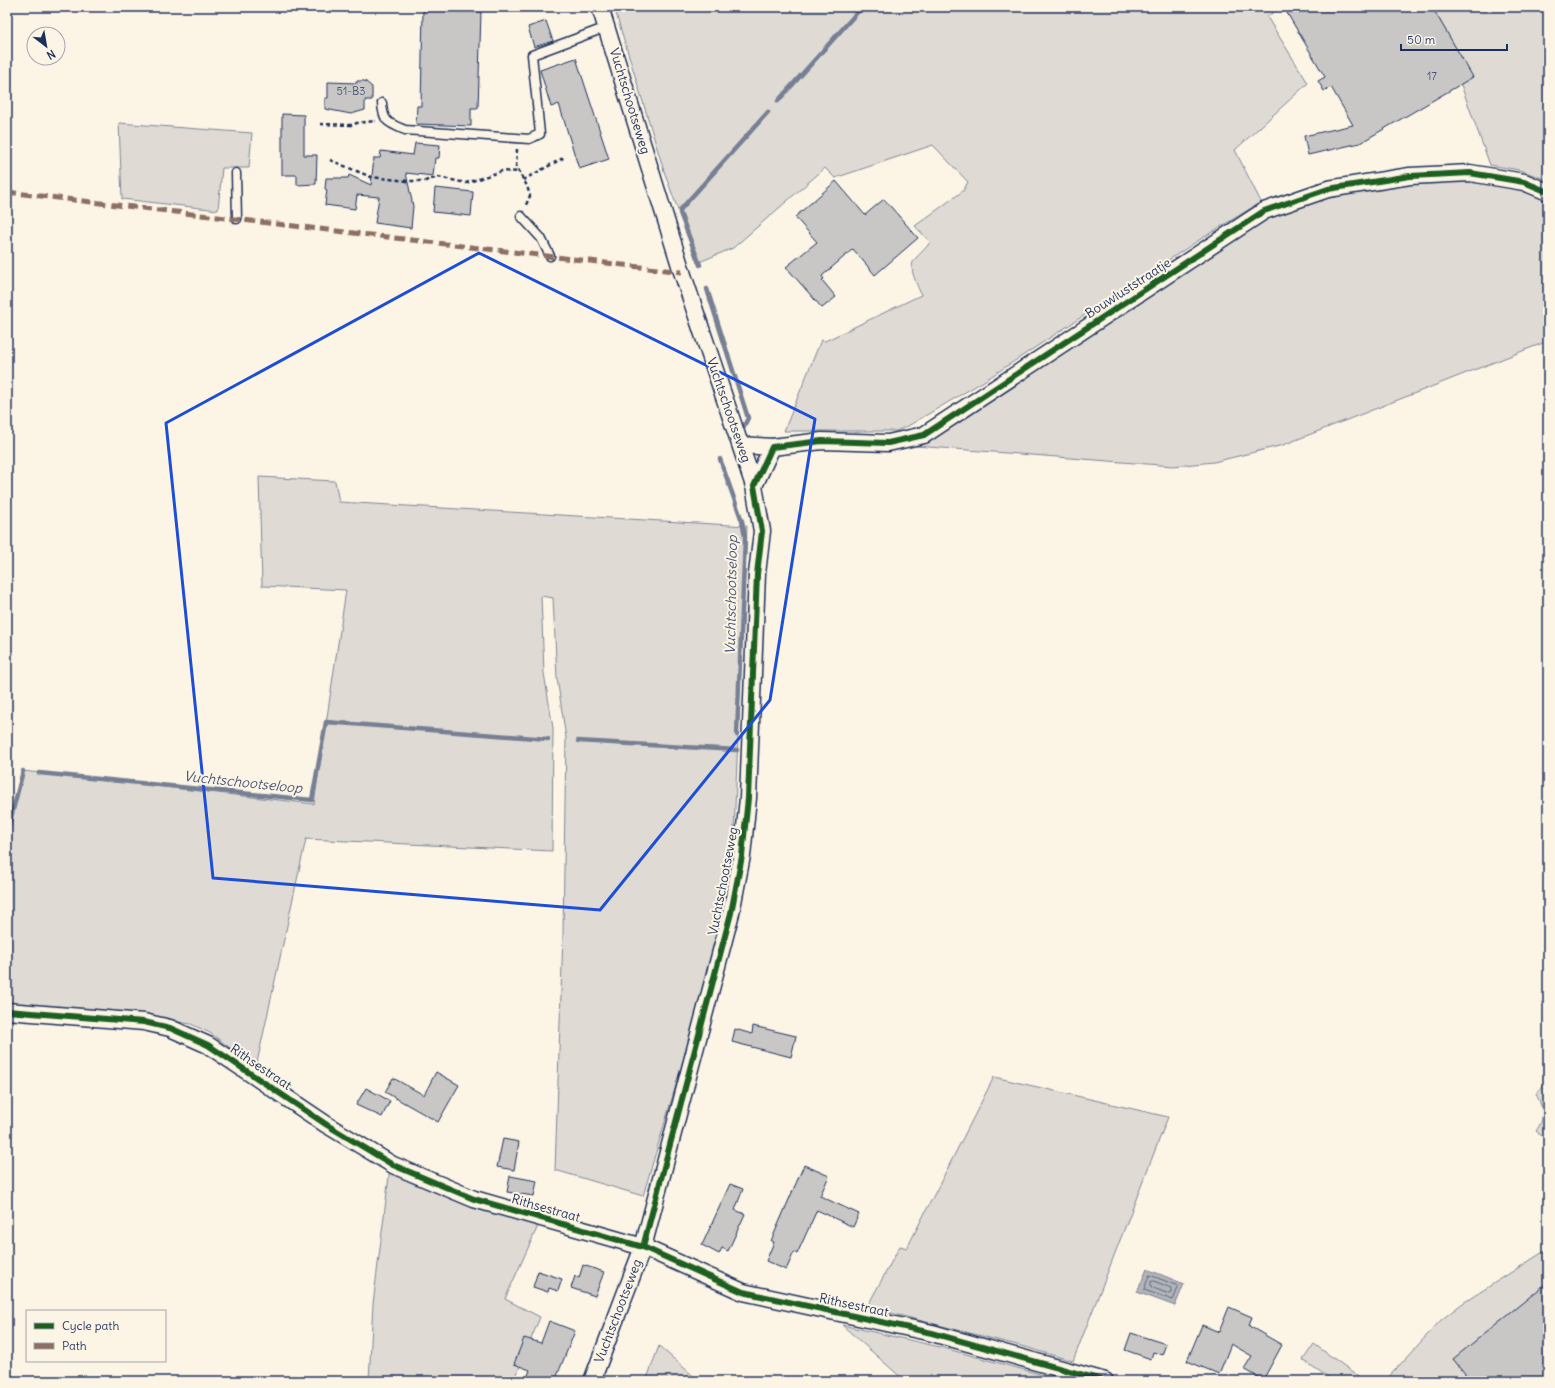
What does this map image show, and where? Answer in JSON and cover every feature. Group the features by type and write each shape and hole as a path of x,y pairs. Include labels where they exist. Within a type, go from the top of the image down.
{"street":[{"name":"Vuchtschootseweg","path":"592,1381 642,1247 731,913 742,856 748,798 758,574 762,531 754,486 682,272 600,7"},
{"name":"Bouwluststraatje","path":"741,445 772,447 822,441 888,443 924,435 1264,211 1328,189 1410,176 1470,173 1524,182 1548,192"},
{"path":"754,486 772,447"},
{"name":"Rithsestraat","path":"7,1011 144,1022 170,1028 208,1045 326,1125 394,1165 474,1199 642,1247 743,1292 932,1333 1105,1381"}],"lane":[{"path":"382,103 382,115 386,121 405,130 529,139 540,134 532,55 607,27"},
{"path":"236,173 237,219"},
{"path":"521,216 542,238 550,256"}],"path":[{"path":"320,124 351,125 368,121 386,121"},
{"path":"517,138 516,167 530,196 521,216"},
{"path":"523,180 565,157"},
{"path":"330,160 371,177 408,181 425,181 438,177 466,183 502,171 518,172"}],"highlighted area":[{"path":"479,253 815,419 770,700 600,910 213,878 166,423"}],"shaded area":[{"path":"614,7 1280,7 1267,17 1308,83 1235,150 1261,202 1199,240 984,381 908,426 896,431 784,431 821,340 825,341 921,295 912,267 915,259 930,242 915,226 963,191 968,182 933,145 835,178 825,168 733,248 697,263 664,171"},
{"path":"1376,7 1548,7 1548,180 1519,170 1490,165 1452,60"},
{"path":"119,123 252,133 249,168 222,168 218,210 122,199"},
{"path":"1431,179 1462,180 1491,184 1519,190 1548,200 1548,341 1283,445 1214,462 1173,466 916,446 1265,217 1328,196"},
{"path":"259,477 335,481 339,502 747,526 733,854 715,940 693,1026 643,1196 555,1170 563,934 566,738 557,678 553,598 541,596 544,673 553,728 552,851 306,839 256,1067 210,1033 191,1024 157,1019 7,1005 7,836 23,771 314,804 346,590 262,586"},
{"path":"994,1077 1168,1117 1073,1361 1025,1347 867,1307 900,1246 907,1248"},
{"path":"1548,1080 1548,1141 1536,1131 1541,1121 1542,1108 1536,1094"},
{"path":"390,1168 474,1205 538,1226 505,1299 540,1317 514,1381 369,1381 373,1304"},
{"path":"1548,1249 1548,1381 1385,1381 1441,1320 1463,1303"},
{"path":"842,1325 940,1347 1065,1381 905,1381"},
{"path":"1314,1344 1365,1381 1334,1381 1303,1360"},
{"path":"659,1346 699,1381 646,1381"}],"water":[{"path":"1147,1269 1184,1284 1175,1306 1137,1292"}],"building":[{"path":"1298,7 1432,7 1473,77 1360,143 1308,155 1304,136 1353,125 1331,87 1324,91 1318,81 1325,77 1287,13"},
{"path":"423,10 481,12 478,108 471,108 471,126 416,124 417,106 421,106"},
{"path":"546,21 553,41 534,47 528,27"},
{"path":"576,58 609,159 579,169 559,104 551,107 540,70"},
{"path":"357,81 365,81 372,87 372,100 365,100 365,110 351,114 325,109 325,98 328,98 328,82 357,83"},
{"path":"282,114 304,115 304,155 317,155 316,184 297,185 297,175 282,175"},
{"path":"415,143 440,145 439,158 435,158 433,176 406,173 413,206 411,228 375,223 379,197 357,195 355,209 325,205 327,190 325,189 326,178 348,178 349,175 371,185 374,158 380,158 381,151 413,155"},
{"path":"836,181 865,215 884,199 918,238 875,275 853,249 822,276 824,279 822,280 836,297 822,308 786,267 817,242 795,217"},
{"path":"435,188 473,192 471,216 433,212"},
{"path":"753,1026 796,1036 791,1057 732,1042 735,1029 752,1034"},
{"path":"436,1072 459,1085 438,1122 385,1092 393,1078 424,1095"},
{"path":"366,1088 390,1101 382,1117 356,1105"},
{"path":"503,1139 519,1142 514,1170 497,1167"},
{"path":"804,1165 829,1176 820,1196 859,1214 853,1227 817,1210 797,1254 794,1252 786,1270 766,1261 774,1242 771,1241"},
{"path":"510,1176 537,1181 534,1196 507,1192"},
{"path":"730,1184 743,1189 735,1210 745,1214 728,1251 722,1248 719,1254 702,1245"},
{"path":"583,1265 604,1272 595,1296 571,1288 575,1276 579,1278"},
{"path":"538,1271 562,1279 558,1291 549,1288 548,1292 533,1287"},
{"path":"1548,1282 1548,1381 1471,1381 1453,1359"},
{"path":"1229,1307 1252,1317 1249,1326 1282,1345 1263,1380 1244,1369 1252,1356 1231,1344 1219,1374 1187,1361 1202,1325 1219,1332"},
{"path":"549,1321 575,1331 555,1381 526,1381 530,1370 514,1364 524,1338 541,1343"},
{"path":"1131,1333 1166,1344 1162,1355 1153,1352 1151,1359 1125,1350"}],"waterway":[{"name":"Vuchtschootseloop","path":"778,101 862,7"},
{"name":"Vuchtschootseloop","path":"700,265 680,210 768,112"},
{"name":"Vuchtschootseloop","path":"707,289 748,418 743,428"},
{"name":"Vuchtschootseloop","path":"720,459 742,521 745,537 737,735"},
{"name":"Vuchtschootseloop","path":"39,773 312,800 326,722 548,739"},
{"name":"Vuchtschootseloop","path":"578,741 737,750"},
{"name":"Vuchtschootseloop","path":"7,833 23,771"}],"marked path":[{"path":"7,192 682,272"}],"cycle path":[{"path":"643,1247 731,913 742,856 748,798 757,574 762,531 754,486 772,447 822,441 888,443 924,435 1264,211 1328,189 1410,176 1470,173 1524,182 1548,192"},
{"path":"7,1011 144,1022 170,1028 208,1045 327,1125 393,1165 474,1199 643,1247 743,1292 932,1333 1105,1381"}]}
